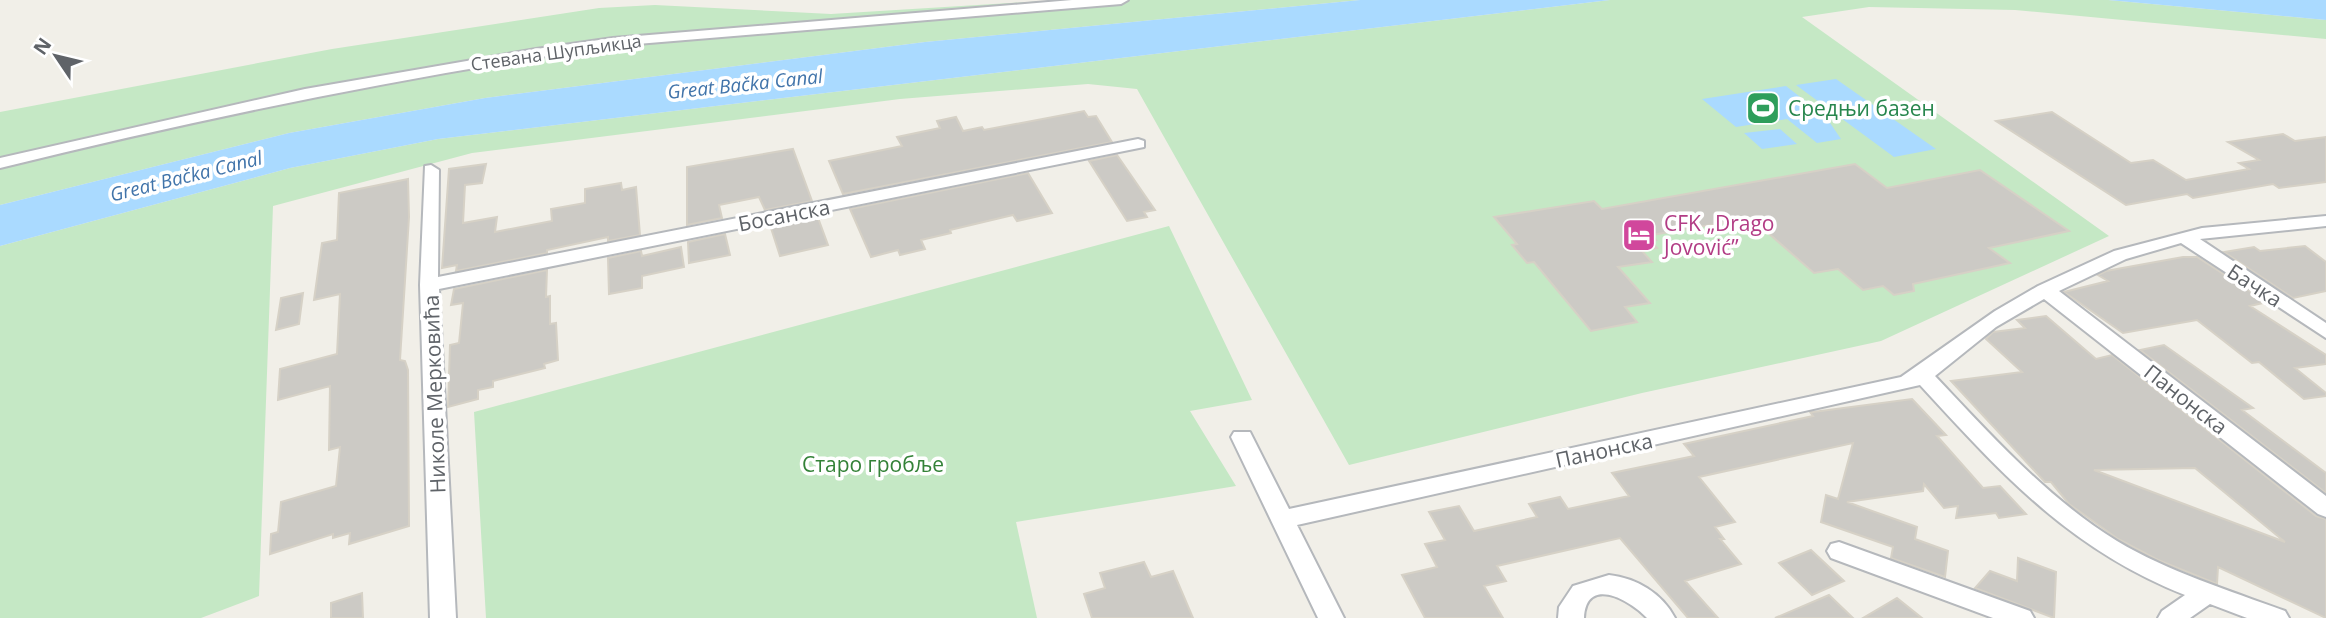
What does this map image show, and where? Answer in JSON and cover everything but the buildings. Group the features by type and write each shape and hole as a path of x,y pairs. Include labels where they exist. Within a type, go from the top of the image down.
{"street":[{"name":"Стевана Шупљикца","path":"0,163 283,96 545,51 613,42 1121,0"},
{"name":"Босанска","path":"429,285 1138,144"},
{"name":"Николе Мерковића","path":"431,170 429,285 443,618"},
{"name":"Панонска","path":"1282,519 1907,383 1923,376 1978,328 2045,290 2120,254 2184,237 2326,221"},
{"name":"Бачка","path":"2184,237 2326,332"},
{"name":"Панонска","path":"2045,290 2326,508"},
{"path":"1923,376 2056,509 2081,529 2143,565 2207,593 2276,618"},
{"path":"1242,437 1332,618"},
{"path":"1839,551 2021,618"},
{"path":"1571,618 1571,603 1581,591 1608,585 1637,594 1662,618"},
{"path":"2171,618 2207,593"}],"green space":[{"path":"1060,0 1360,0 925,42 485,98 289,133 0,205 0,112 332,49 599,8 655,5 831,14"},
{"path":"1610,0 2108,0 2326,20 2326,39 2015,10 1869,7 1802,17 2109,236 1881,341 1642,393 1349,465 1137,89 1088,84 900,99 472,153 273,206 259,596 201,618 0,618 0,246 290,168 438,139"},
{"name":"Старо гробље","path":"1169,226 1252,400 1190,411 1236,486 1016,522 1037,618 486,618 474,412"}],"water":[{"name":"Great Bačka Canal","path":"1360,0 1610,0 438,139 290,168 0,246 0,205 289,133 485,98 925,42"},
{"path":"2108,0 2326,0 2326,20"},
{"path":"1836,79 1936,149 1894,157 1796,85"},
{"name":"Средњи базен","path":"1786,86 1826,117 1841,139 1817,143 1787,119 1736,127 1702,99"},
{"path":"1780,129 1797,144 1762,149 1744,133"}],"place":[{"name":"Средњи базен","path":"1763,108"},
{"name":"CFK „Drago Jovović”","path":"1639,235"}]}
